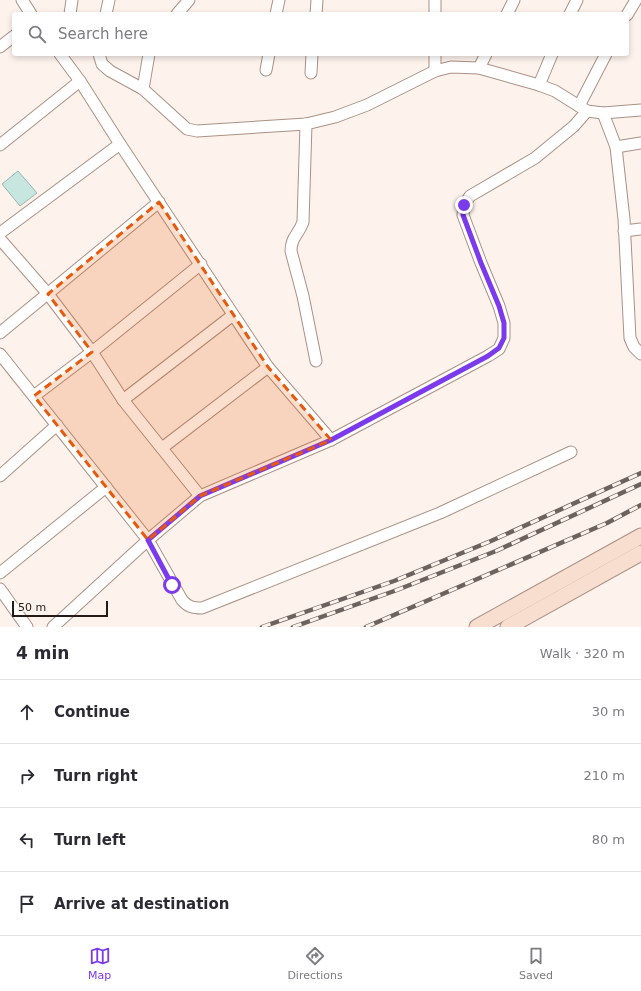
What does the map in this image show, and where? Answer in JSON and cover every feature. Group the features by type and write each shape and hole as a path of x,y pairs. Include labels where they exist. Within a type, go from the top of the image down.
{"street":[{"path":"22,0 30,12"},
{"path":"70,12 72,0"},
{"path":"106,12 109,0"},
{"path":"179,12 189,0"},
{"path":"276,12 279,0"},
{"path":"316,12 317,0"},
{"path":"435,0 435,12"},
{"path":"508,12 514,0"},
{"path":"571,12 577,0"},
{"path":"629,12 636,0"},
{"path":"0,47 12,38"},
{"path":"61,56 80,81 268,367 331,440"},
{"path":"100,56 102,64 110,71 143,90 187,129 197,131 306,124 335,117 367,105 435,71 451,67 479,68 538,85 555,91 583,108 603,113 641,110"},
{"path":"143,90 149,56"},
{"path":"266,70 269,56"},
{"path":"311,73 312,56"},
{"path":"435,56 435,71"},
{"path":"479,68 485,56"},
{"path":"538,85 551,56"},
{"path":"53,627 148,540 200,496 331,440 488,356 499,348 504,338 504,323 499,306 463,215 464,205 470,196 535,158 574,126 605,56"},
{"path":"0,145 80,81"},
{"path":"603,113 616,147 624,231 630,338 634,348 641,354"},
{"path":"306,124 303,222 300,230 291,243 291,250 303,296 316,361"},
{"path":"616,147 641,142"},
{"path":"0,233 120,144"},
{"path":"0,333 159,202"},
{"path":"624,231 641,229"},
{"path":"0,238 48,294 92,352 123,400 200,496"},
{"path":"34,396 92,352 201,264"},
{"path":"123,400 233,315"},
{"path":"0,354 148,540 182,600 187,605 194,608 202,608 440,512 571,452"},
{"path":"162,448 268,367"},
{"path":"2,470 57,425"},
{"path":"0,573 106,487"},
{"path":"477,627 641,536"},
{"path":"508,627 641,553"},
{"path":"0,590 27,627"}],"highlighted area":[{"path":"159,202 268,367 331,440 200,496 148,540 34,396 92,352 48,294"}],"building":[{"path":"18,171 37,193 20,206 2,184"}],"railway":[{"path":"262,627 394,581 491,541 641,473"},
{"path":"293,627 397,590 496,551 641,484"},
{"path":"366,627 607,523 641,505"}],"route":[{"path":"172,585 148,540 200,496 331,440 488,356 499,348 504,338 504,323 499,306 463,215 464,205"}]}
